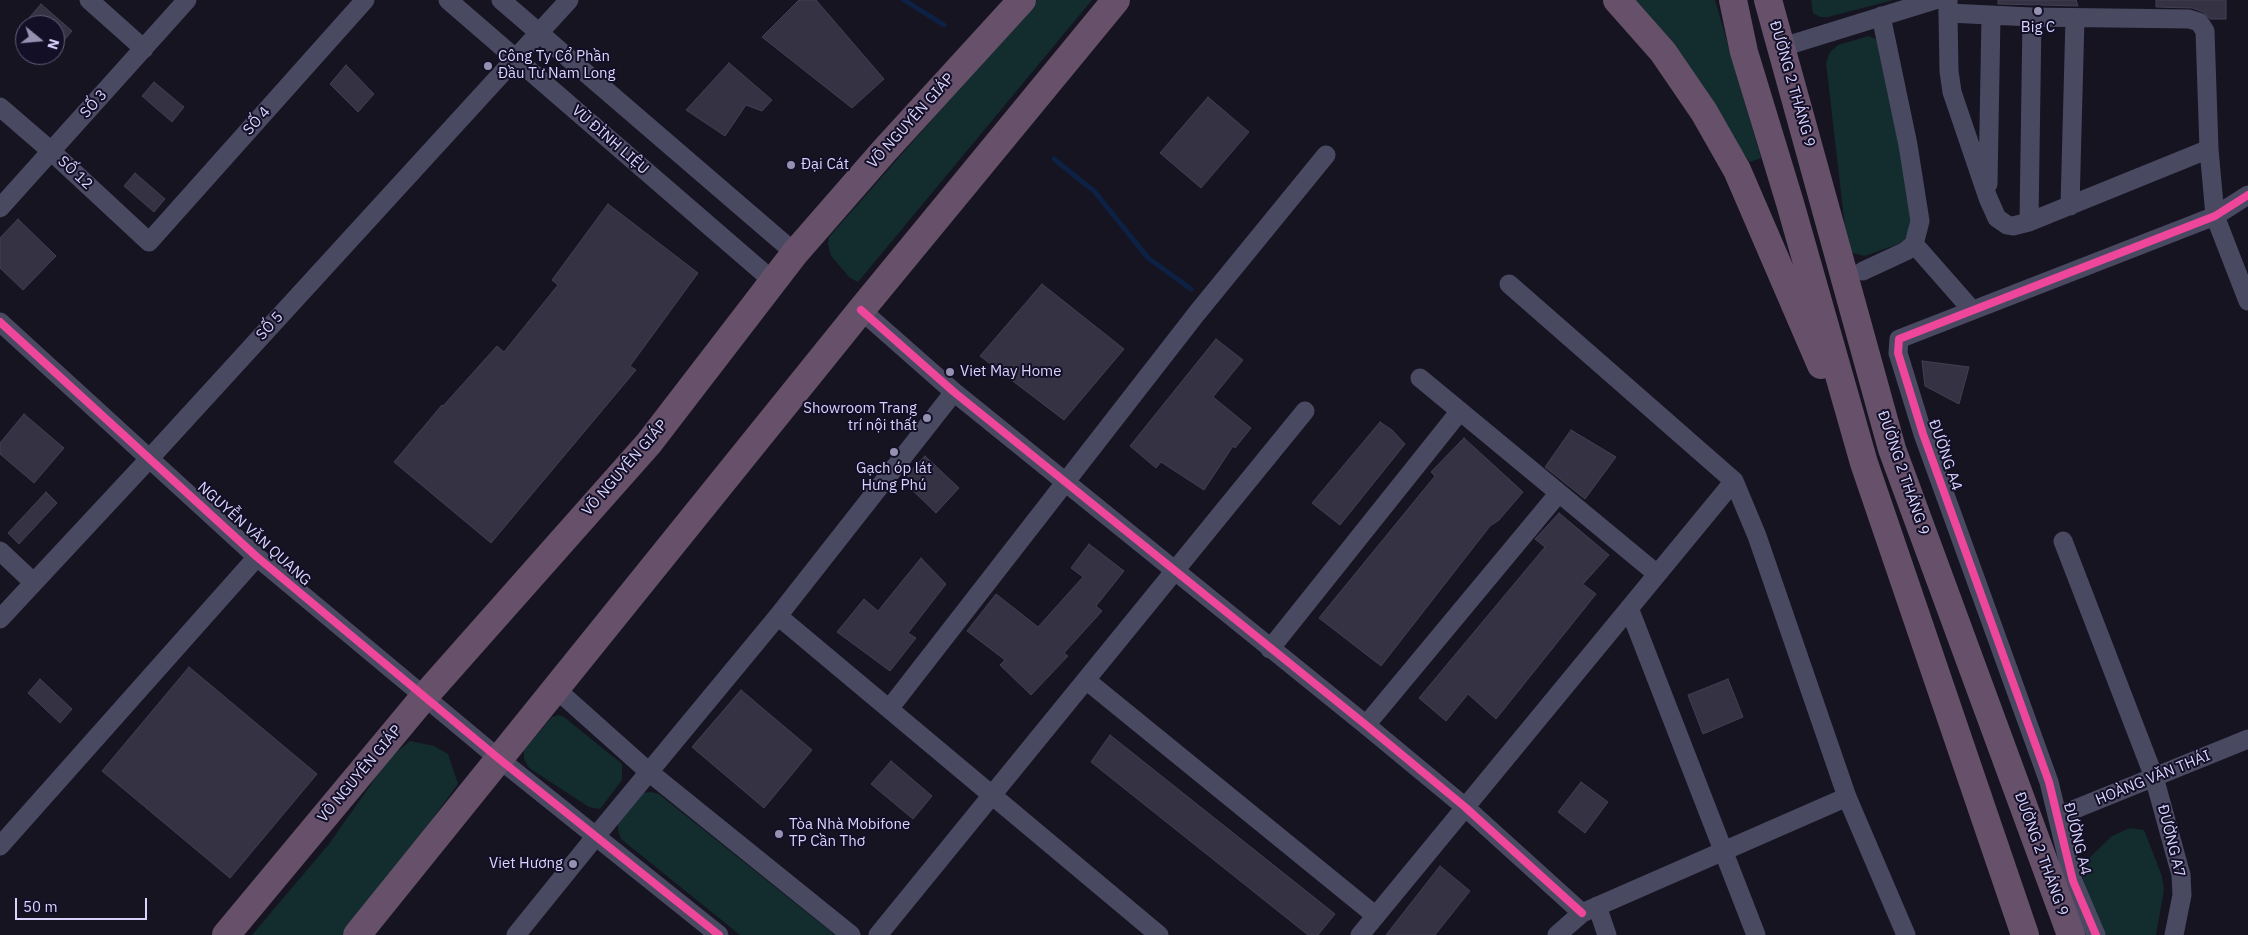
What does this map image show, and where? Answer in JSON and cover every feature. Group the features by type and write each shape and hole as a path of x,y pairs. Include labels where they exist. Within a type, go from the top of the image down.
{"highway":[{"name":"VÕ NGUYÊN GIÁP","path":"226,935 424,697 649,443 795,253 884,150 1022,0"},
{"path":"356,935 861,310 1116,0"},
{"path":"1617,0 1663,52 1704,112 1737,170 1864,463"},
{"name":"ĐƯỜNG 2 THÁNG 9","path":"1733,0 1744,52 1790,204 1864,463 2025,935"},
{"name":"ĐƯỜNG 2 THÁNG 9","path":"1768,0 1892,449 2071,935"},
{"path":"1783,0 1789,45 1822,192"}],"street":[{"path":"89,0 144,49"},
{"name":"SỐ 3","path":"0,208 187,0"},
{"name":"SỐ 4","path":"149,242 365,0"},
{"name":"VŨ ĐÌNH LIỆU","path":"448,0 773,281"},
{"path":"501,0 795,253"},
{"name":"SỐ 5","path":"0,619 569,0"},
{"path":"1789,45 1935,0"},
{"path":"2209,149 2029,222 2013,226 2007,225 1997,218 1988,198 1952,92 1949,71 1948,7 1991,16 2189,19 2199,22 2205,31 2209,149 2215,216 2248,302"},
{"path":"1863,271 1906,251 1914,244 1920,221 1908,145 1881,16"},
{"path":"1988,198 1991,16"},
{"path":"2029,222 2032,17"},
{"path":"2070,206 2075,18"},
{"name":"SỐ 12","path":"0,107 51,151 149,242"},
{"path":"889,709 1197,313 1326,155"},
{"name":"ĐƯỜNG A4","path":"2096,935 2073,881 2049,782 1923,434 1898,353 1899,339 2215,216 2248,195"},
{"path":"1914,244 1972,310"},
{"path":"1509,284 1734,481 1758,536 1847,797 1906,935"},
{"path":"861,310 954,392 1366,725 1589,910 1607,935"},
{"name":"NGUYỄN VĂN QUANG","path":"0,322 257,557 498,758 719,935"},
{"path":"1420,378 1657,574"},
{"path":"516,935 778,616 954,392"},
{"path":"878,935 1305,411"},
{"path":"1270,649 1460,411"},
{"path":"1360,935 1734,481"},
{"path":"1366,725 1558,494"},
{"name":"ĐƯỜNG A7","path":"2062,541 2154,777 2181,875 2182,895 2174,935"},
{"path":"0,552 34,582"},
{"path":"0,846 257,557"},
{"path":"1629,608 1756,935"},
{"path":"778,616 1160,935"},
{"path":"1086,680 1376,916"},
{"path":"556,689 649,772 851,935"},
{"name":"HOÀNG VĂN THÁI","path":"2058,816 2248,739"},
{"path":"1557,935 1589,910 1847,797"}],"green space":[{"path":"1037,0 1092,0 858,282 850,278 831,256 828,244 829,237"},
{"path":"1624,0 1715,0 1761,158 1750,162 1668,49"},
{"path":"1811,0 1893,0 1828,17 1820,17 1813,13"},
{"path":"1869,36 1876,39 1880,45 1913,218 1908,235 1901,243 1865,256 1853,253 1847,244 1826,63 1830,52 1838,45"},
{"path":"558,715 564,717 622,764 622,780 600,809 589,807 529,768 524,759 524,750 552,717"},
{"path":"410,741 434,746 448,754 458,784 402,861 343,935 252,935 329,844 394,754"},
{"path":"643,793 659,794 835,935 740,935 621,839 618,830 618,819"},
{"path":"2130,828 2144,830 2162,876 2164,890 2156,935 2103,935 2080,871 2087,860 2112,836"}],"building":[{"path":"799,0 816,0 884,79 852,108 762,37"},
{"path":"1998,0 2076,0 2078,6 1998,4"},
{"path":"2156,0 2226,0 2226,19 2210,19 2203,12 2192,8 2156,7"},
{"path":"41,4 54,15 32,15"},
{"path":"65,25 72,31 65,39"},
{"path":"729,63 772,100 762,111 746,105 725,136 686,110"},
{"path":"346,65 374,94 358,112 330,84"},
{"path":"154,82 184,107 172,122 142,96"},
{"path":"1208,97 1249,132 1201,188 1160,153"},
{"path":"135,173 165,199 154,212 124,186"},
{"path":"608,204 698,273 630,366 636,370 491,543 394,462 442,405 497,346 504,352 558,285 552,280"},
{"path":"18,219 56,256 23,290 0,268 0,238"},
{"path":"1042,284 1124,349 1064,420 980,356"},
{"path":"1216,339 1243,360 1213,397 1251,428 1235,448 1233,446 1204,490 1161,462 1156,468 1130,446"},
{"path":"1922,361 1969,367 1959,404 1925,386"},
{"path":"24,414 64,448 34,483 0,454 0,443"},
{"path":"1380,422 1392,430 1405,444 1340,525 1312,503"},
{"path":"1571,430 1616,457 1585,499 1545,467"},
{"path":"1464,438 1523,492 1499,520 1490,526 1381,666 1319,618 1435,476 1431,472"},
{"path":"925,456 959,488 936,513 902,480"},
{"path":"46,492 57,503 19,544 8,533"},
{"path":"1559,513 1609,555 1583,584 1596,594 1496,719 1468,694 1446,721 1419,698 1545,547 1535,539"},
{"path":"1089,544 1124,571 1096,606 1102,611 1064,653 1068,656 1031,695 1000,665 1005,660 967,631 996,594 1038,627 1083,577 1071,568"},
{"path":"921,558 946,584 908,633 916,638 890,671 837,632 864,599 878,611"},
{"path":"189,667 317,774 230,878 102,771"},
{"path":"40,679 72,709 60,723 28,693"},
{"path":"1728,679 1743,717 1703,734 1688,695"},
{"path":"741,690 812,750 764,808 692,747"},
{"path":"1110,735 1335,914 1318,935 1308,935 1091,762"},
{"path":"891,761 932,796 913,819 871,784"},
{"path":"1581,782 1608,802 1585,833 1558,812"},
{"path":"1440,866 1470,891 1435,935 1386,935"}],"waterway":[{"path":"904,0 944,25"},
{"path":"1054,159 1094,191 1148,258 1191,289"}],"cycle path":[{"path":"2096,935 2073,881 2049,782 1923,434 1898,353 1899,339 2215,216 2248,195"},
{"path":"861,310 954,392 1465,807 1582,913"},
{"path":"0,322 257,557 498,758 719,935"}],"place":[{"name":"Big C","path":"2038,11"},
{"name":"Công Ty Cổ Phần Đầu Tư Nam Long","path":"488,66"},
{"name":"Đại Cát","path":"791,165"},
{"name":"Viet May Home","path":"950,372"},
{"name":"Showroom Trang trí nội thất","path":"927,418"},
{"name":"Gạch óp lát Hưng Phú","path":"894,452"},
{"name":"Tòa Nhà Mobifone TP Cần Thơ","path":"779,834"},
{"name":"Viet Hương","path":"573,864"}]}
